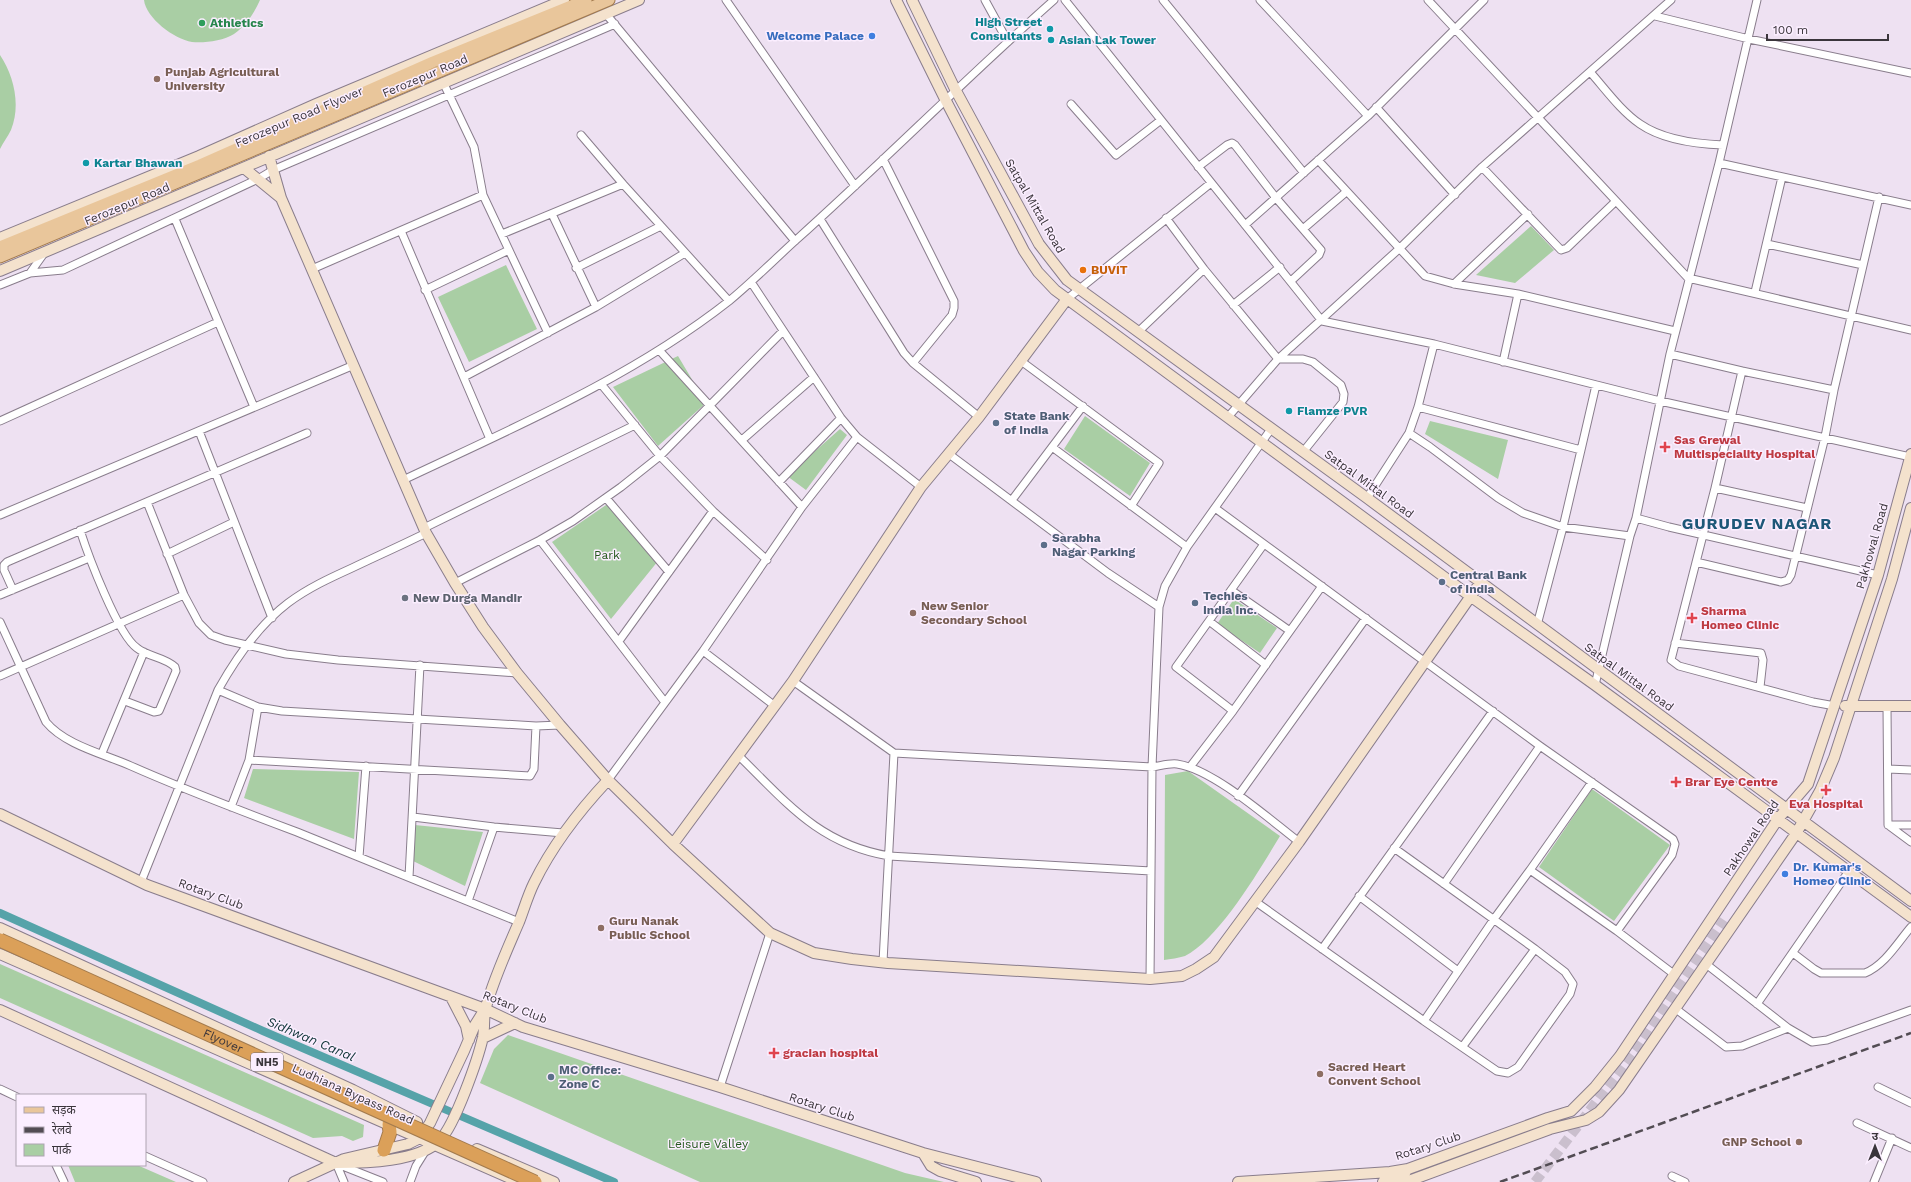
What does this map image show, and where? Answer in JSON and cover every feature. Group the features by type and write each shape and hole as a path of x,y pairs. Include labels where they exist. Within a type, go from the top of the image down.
{"highway":[{"name":"Flyover","path":"0,940 535,1182"},
{"path":"384,1150 390,1132 389,1124"}],"main road":[{"name":"Ferozepur Road Flyover","path":"0,247 200,165 433,62 586,0"},
{"name":"Ferozepur Road Flyover","path":"0,257 212,169 609,0"}],"street":[{"name":"Ferozepur Road","path":"0,238 199,156 316,104 564,0"},
{"name":"Ferozepur Road","path":"0,271 639,0"},
{"path":"726,0 856,186"},
{"path":"896,0 945,99 1024,251 1042,276 1055,290 1470,596 1596,685 1911,917"},
{"name":"Satpal Mittal Road","path":"912,0 956,89 1039,244 1057,269 1079,289 1367,498 1911,901"},
{"path":"984,0 1008,42"},
{"path":"403,480 601,384 659,350 729,301 856,186 945,99 1054,0"},
{"path":"1065,0 1322,321 1434,344 1660,401 1911,456"},
{"path":"1163,0 1304,173"},
{"path":"1260,0 1368,116"},
{"path":"1428,0 1688,278 1755,292 1911,330"},
{"path":"1245,225 1368,116 1484,0"},
{"path":"1228,417 1278,359 1322,321 1400,248 1482,167 1539,119 1671,0"},
{"path":"1596,685 1630,536 1636,518 1675,331 1719,163 1757,0"},
{"path":"606,14 795,241"},
{"path":"1655,16 1749,39 1911,74"},
{"path":"0,285 30,273 63,270 175,219 258,179 273,170 615,24"},
{"path":"1590,73 1630,116 1641,125 1669,137 1706,144 1723,144"},
{"path":"443,82 474,147 483,195 548,333"},
{"path":"1071,104 1116,155 1162,120"},
{"path":"1376,107 1455,195"},
{"path":"581,135 622,184 729,301"},
{"path":"1198,167 1227,145 1232,143 1276,198 1320,248 1321,252 1291,281"},
{"path":"269,156 281,198 425,531 483,627 517,673 608,780 673,844 770,933 814,953 883,962 1150,978 1182,976 1196,969 1214,957 1256,902 1480,583"},
{"path":"883,159 954,301 952,315 913,363"},
{"path":"1318,160 1425,276 1454,284 1518,294 1675,331"},
{"path":"1719,163 1911,205"},
{"path":"1482,167 1560,248 1564,250 1616,201"},
{"path":"244,168 281,198"},
{"path":"1755,292 1782,177"},
{"path":"673,844 793,681 921,487 979,417 1068,299 1211,183"},
{"path":"502,234 622,184"},
{"path":"1303,229 1346,192"},
{"path":"312,269 483,195"},
{"path":"1696,562 1784,582 1791,575 1825,437 1834,390 1879,197"},
{"path":"552,214 576,268 596,307"},
{"path":"1454,284 1528,214"},
{"path":"1166,218 1204,269 1278,359"},
{"path":"175,219 254,406"},
{"path":"820,219 904,353 913,363 979,417"},
{"path":"576,268 661,226"},
{"path":"401,231 490,439"},
{"path":"1767,244 1863,265"},
{"path":"425,290 509,250"},
{"path":"30,273 45,252"},
{"path":"464,377 596,307 685,253"},
{"path":"1233,305 1280,267"},
{"path":"1138,332 1204,269"},
{"path":"751,282 841,418 857,437 921,487"},
{"path":"1503,362 1518,294"},
{"path":"0,421 218,322"},
{"path":"455,582 540,540 573,521 606,498 660,456 783,331"},
{"path":"1367,498 1408,433 1418,407 1434,344"},
{"path":"659,350 708,406 742,440 802,507"},
{"path":"1670,354 1834,390"},
{"path":"1278,359 1303,359 1313,362 1341,385 1344,394 1343,402 1303,452"},
{"path":"1022,361 1159,463 1131,506"},
{"path":"0,515 254,406 354,365"},
{"path":"1742,371 1672,660 1679,666 1812,702 1835,706 1911,706"},
{"path":"742,440 814,377"},
{"path":"601,384 660,456 713,511 767,560"},
{"path":"1537,625 1563,527 1596,385"},
{"path":"1012,500 1083,406"},
{"path":"1418,407 1581,450"},
{"path":"779,482 841,418"},
{"path":"141,882 218,690 231,667 248,645 272,618 288,603 315,585 635,425"},
{"path":"1150,978 1152,767 1159,607 1165,586 1187,547 1271,429"},
{"path":"198,431 272,618"},
{"path":"13,590 4,570 4,565 7,562 307,433"},
{"path":"1408,433 1430,446 1509,506 1541,521 1563,527 1630,536"},
{"path":"410,1182 416,1166 431,1147 446,1133 464,1093 483,1038 485,1009 504,956 519,922 533,884 563,833 585,804 608,780 664,701 703,651 802,507 857,437"},
{"path":"1052,447 1187,547"},
{"path":"949,454 1108,573 1159,607"},
{"name":"Pakhowal Road","path":"1572,1111 1595,1087 1620,1056 1778,819 1808,784 1878,575 1911,456"},
{"path":"1714,488 1807,508"},
{"path":"606,498 669,572"},
{"path":"147,502 184,595 199,623 211,634 286,654 316,658 420,664 517,673"},
{"path":"1214,508 1540,746 1669,836 1675,844 1672,855 1617,931"},
{"path":"1406,1182 1550,1129 1586,1120 1595,1116 1619,1090 1797,832 1820,791 1834,758 1892,579 1911,508"},
{"path":"619,641 713,511"},
{"path":"1636,518 1878,575"},
{"path":"167,554 234,522"},
{"path":"80,530 89,558 126,637 136,648 173,664 176,671 159,711 154,712 125,701"},
{"path":"540,540 664,701"},
{"path":"1233,710 1176,666 1264,544"},
{"path":"0,595 89,558"},
{"path":"1190,767 1266,665 1322,586"},
{"path":"1231,590 1290,631"},
{"path":"0,676 184,595"},
{"path":"1238,796 1366,618"},
{"path":"1209,621 1266,665"},
{"path":"0,622 46,722 55,732 67,740 102,753 178,787 359,857 519,922"},
{"path":"1675,643 1761,653 1763,660 1760,687"},
{"path":"703,651 775,706"},
{"path":"102,753 125,701 144,652"},
{"path":"409,877 420,664"},
{"path":"793,681 894,752 1152,767 1176,764 1190,767 1202,772 1238,796 1299,842"},
{"path":"218,690 258,707 282,710 536,726 560,725"},
{"path":"1887,706 1888,825"},
{"path":"231,807 249,760 258,707"},
{"path":"1322,949 1493,711"},
{"path":"249,760 530,776 534,770 536,726"},
{"path":"1444,884 1540,746"},
{"path":"883,962 894,752"},
{"path":"739,756 812,825 835,839 869,852 889,856 1151,871"},
{"path":"359,857 366,766"},
{"path":"1888,769 1911,770"},
{"path":"1424,1020 1592,782"},
{"name":"Rotary Club","path":"0,814 141,882 485,1009 515,1023 720,1087 923,1153 1031,1181"},
{"path":"413,817 494,827 563,833"},
{"path":"1888,825 1911,825"},
{"path":"1888,825 1911,842"},
{"path":"468,901 494,827"},
{"path":"1256,902 1497,1070 1508,1073 1518,1067 1572,989 1573,984 1569,976 1494,919 1394,848"},
{"path":"1530,870 1617,931 1675,975"},
{"path":"1757,1004 1850,871"},
{"path":"1359,896 1458,970"},
{"path":"1793,953 1821,973 1865,973 1872,970 1888,955 1911,926"},
{"path":"0,928 554,1182"},
{"path":"720,1087 770,933"},
{"path":"1463,1046 1535,949"},
{"name":"Ludhiana Bypass Road","path":"0,954 389,1124 420,1138 431,1147 519,1182"},
{"path":"1706,964 1805,1040 1818,1042 1911,1010"},
{"path":"452,997 466,1026 469,1040"},
{"path":"294,1182 353,1156 408,1144 420,1138 447,1086 478,1018 485,1009"},
{"path":"1676,1009 1726,1047 1742,1046 1788,1028"},
{"path":"0,1010 336,1163 383,1182"},
{"path":"483,1038 515,1023"},
{"path":"1878,1087 1911,1103"},
{"path":"0,1089 16,1097"},
{"name":"Rotary Club","path":"1238,1182 1390,1172 1408,1169 1548,1118 1572,1111"},
{"path":"1548,1118 1550,1129"},
{"path":"1857,1123 1911,1148"},
{"path":"1874,1182 1892,1138"},
{"path":"336,1163 370,1162 409,1155 431,1147"},
{"path":"923,1153 931,1166 940,1171 976,1182"},
{"path":"146,1156 203,1182"},
{"path":"336,1163 344,1182"},
{"path":"56,1166 64,1182"},
{"path":"1383,1182 1401,1178 1408,1169"},
{"path":"1672,1176 1685,1182"}],"green space":[{"name":"Athletics","path":"144,0 260,0 250,18 243,27 234,34 219,40 192,42 177,37 162,27 150,14"},
{"path":"0,55 9,72 16,101 14,120 11,130 0,149"},
{"path":"1531,226 1554,250 1515,283 1476,275"},
{"path":"506,265 537,329 469,362 438,297"},
{"path":"678,356 706,403 658,446 613,387"},
{"path":"1085,416 1150,463 1130,496 1064,449"},
{"path":"1430,421 1508,440 1498,479 1425,434"},
{"path":"840,429 847,435 806,490 787,476"},
{"name":"Park","path":"609,503 658,561 611,619 552,542"},
{"path":"1234,599 1277,628 1260,653 1217,624"},
{"path":"253,769 359,772 354,839 244,798"},
{"path":"1188,771 1280,836 1238,902 1211,935 1185,956 1164,960 1165,775"},
{"path":"1592,789 1670,845 1614,921 1539,867"},
{"path":"415,825 483,832 465,886 413,861"},
{"path":"0,964 364,1125 363,1137 353,1141 342,1136 313,1138 0,998"},
{"name":"Leisure Valley","path":"508,1035 905,1173 944,1182 700,1182 480,1083 494,1049"},
{"path":"68,1166 139,1166 176,1182 75,1182"}],"waterway":[{"name":"Sidhwan Canal","path":"0,913 263,1031 614,1182"}],"tunnel":[{"path":"1535,1182 1638,1047 1724,920"}],"railway":[{"path":"1500,1182 1911,1033"}],"place":[{"name":"Athletics","path":"202,23"},
{"name":"High Street Consultants","path":"1050,29"},
{"name":"Welcome Palace","path":"872,36"},
{"name":"Asian Lak Tower","path":"1051,40"},
{"name":"Punjab Agricultural University","path":"157,79"},
{"name":"Kartar Bhawan","path":"86,163"},
{"name":"BUVIT","path":"1083,270"},
{"name":"Flamze PVR","path":"1289,411"},
{"name":"State Bank of India","path":"996,423"},
{"name":"Sas Grewal Multispeciality Hospital","path":"1665,447"},
{"name":"Sarabha Nagar Parking","path":"1044,545"},
{"name":"Central Bank of India","path":"1442,582"},
{"name":"New Durga Mandir","path":"405,598"},
{"name":"Techies India Inc.","path":"1195,603"},
{"name":"New Senior Secondary School","path":"913,613"},
{"name":"Sharma Homeo Clinic","path":"1692,618"},
{"name":"Brar Eye Centre","path":"1676,782"},
{"name":"Eva Hospital","path":"1826,790"},
{"name":"Dr. Kumar's Homeo Clinic","path":"1785,874"},
{"name":"Guru Nanak Public School","path":"601,928"},
{"name":"gracian hospital","path":"774,1053"},
{"name":"Sacred Heart Convent School","path":"1320,1074"},
{"name":"MC Office: Zone C","path":"551,1077"},
{"name":"GNP School","path":"1799,1142"}],"district":[{"name":"GURUDEV NAGAR","path":"1757,523"}]}
